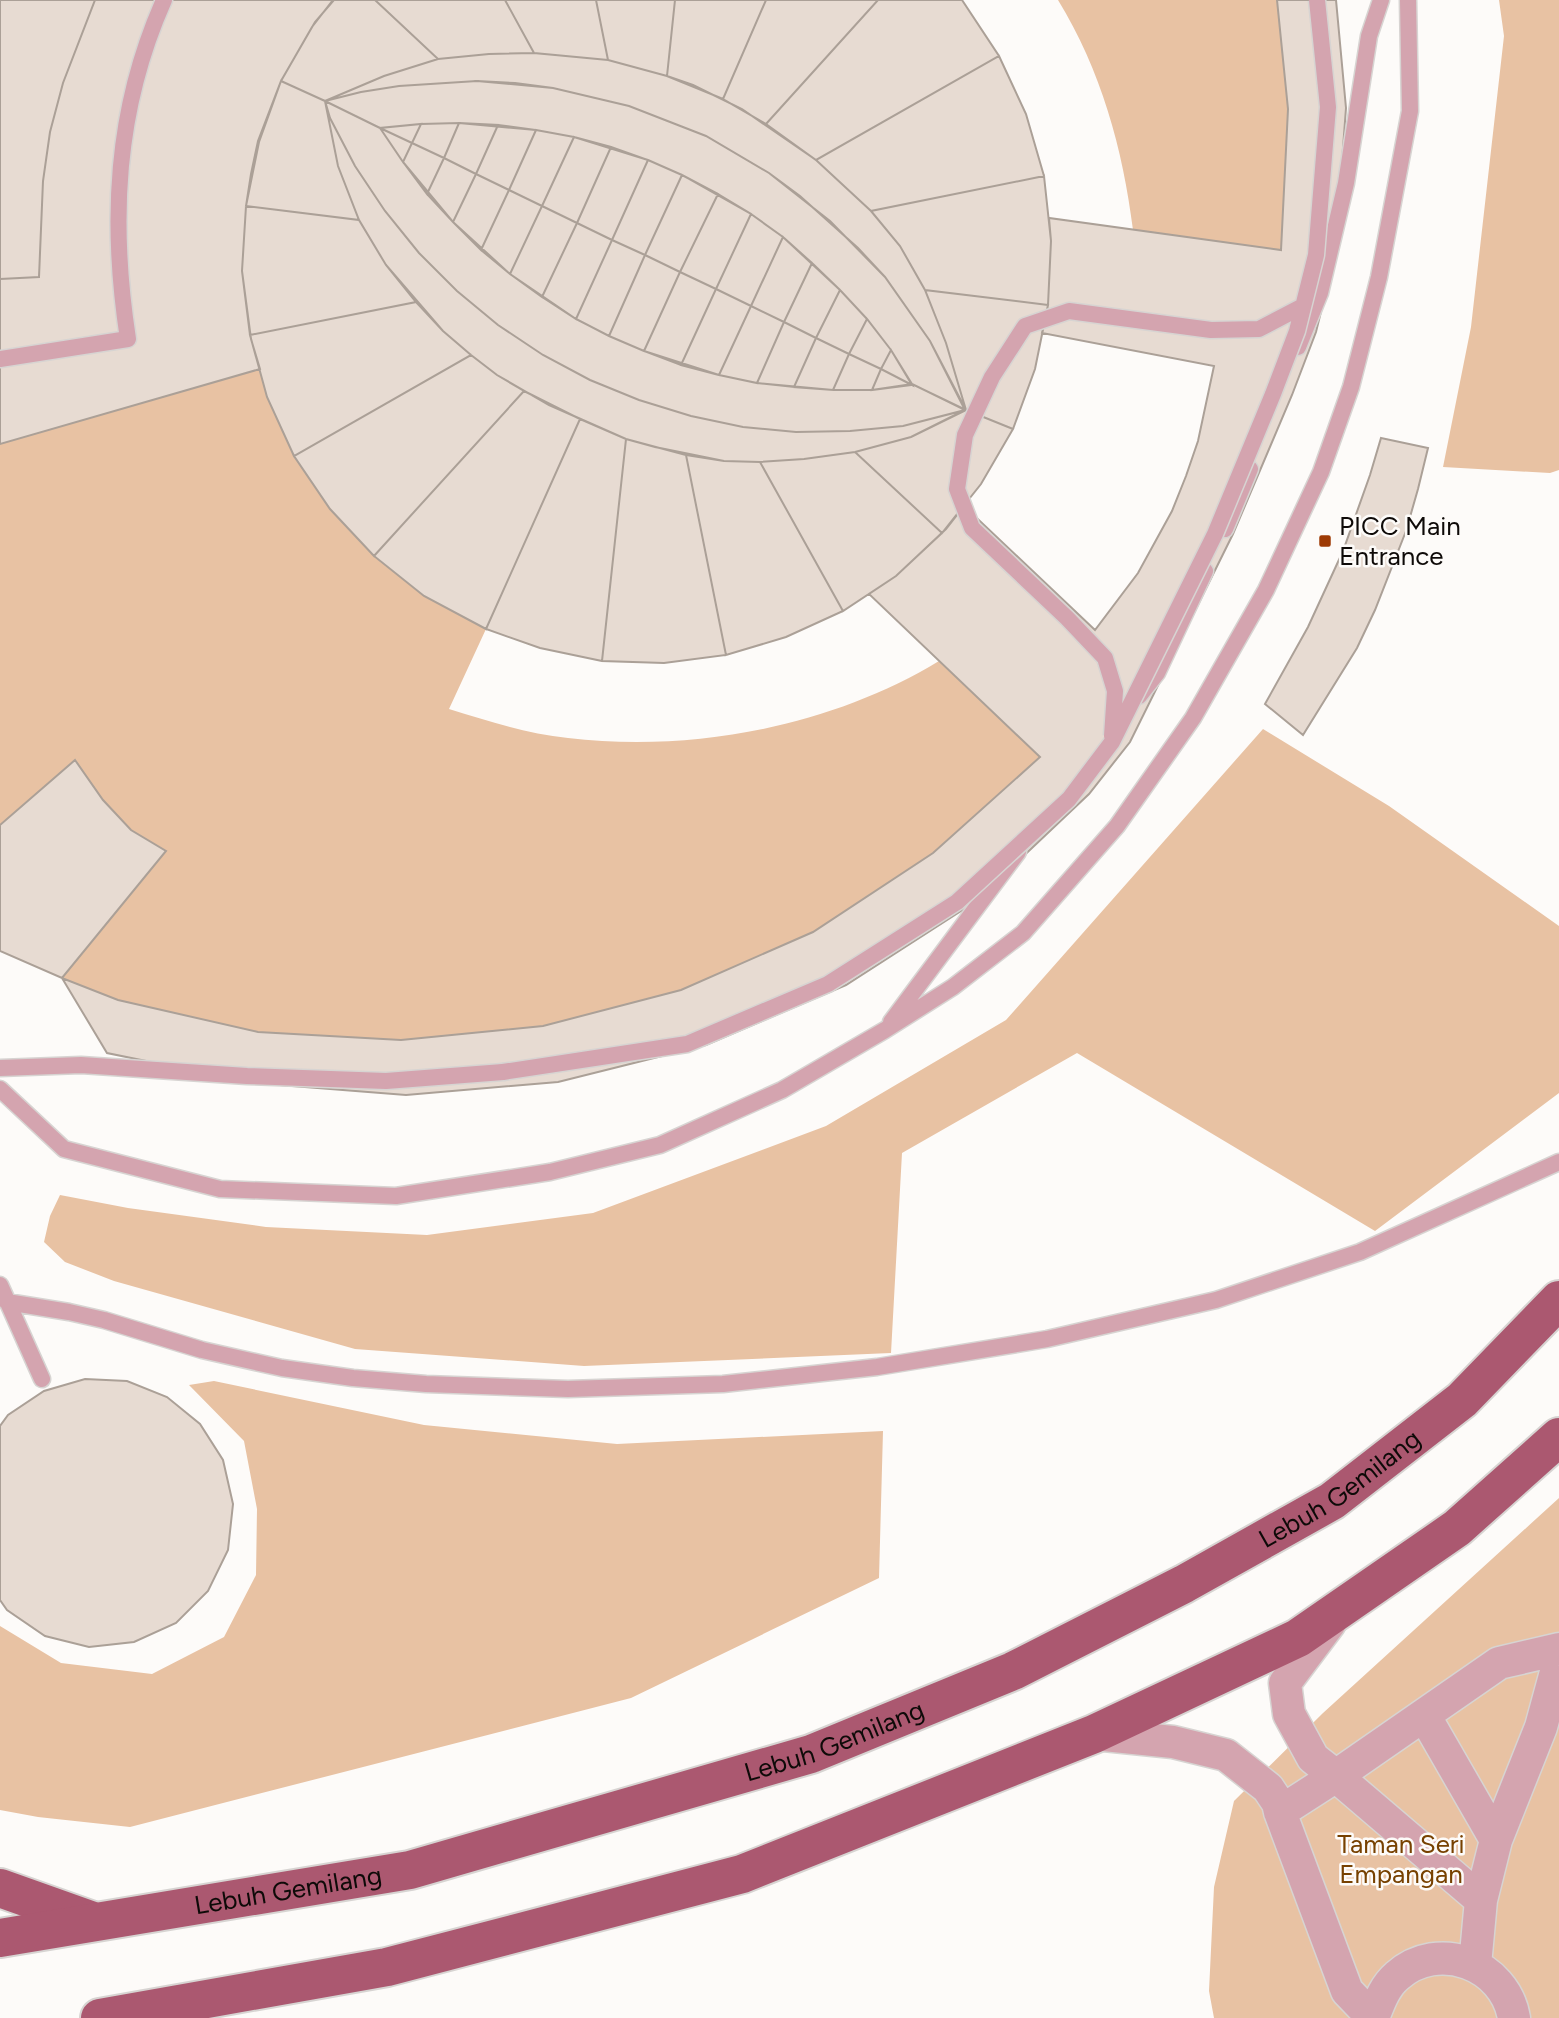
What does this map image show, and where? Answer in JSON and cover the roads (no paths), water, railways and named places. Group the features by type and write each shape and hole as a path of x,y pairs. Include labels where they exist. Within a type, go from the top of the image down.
{"main road":[{"name":"Lebuh Gemilang","path":"0,1938 411,1870 811,1754 1013,1671 1184,1584 1332,1501 1462,1400 1559,1300"},
{"path":"109,2017 387,1967 742,1874 1094,1734 1298,1638 1457,1528 1559,1437"},
{"path":"0,1888 96,1922"}],"street":[{"path":"1341,1608 1285,1682 1289,1714 1313,1758 1481,1900"},
{"path":"1280,1812 1499,1663 1559,1649"},
{"path":"1475,1965 1481,1900 1496,1840 1541,1727 1559,1661"},
{"path":"1424,1715 1496,1840"},
{"path":"1094,1734 1173,1742 1226,1755 1268,1788 1278,1803 1347,1991 1373,2018 1382,1995 1396,1976 1416,1964 1439,1958 1462,1960 1484,1969 1501,1986 1512,2006 1514,2018"}],"lane":[{"path":"0,359 128,339 118,261 119,183 123,141 141,58 164,0"},
{"path":"0,1068 81,1065 247,1076 386,1081 503,1072 687,1044 828,984 957,902 1069,799 1112,742 1215,534 1273,394 1297,331 1316,254 1328,107 1317,0"},
{"path":"886,1030 990,888 1157,673 1236,506 1320,293 1346,183 1369,36 1381,0"},
{"path":"0,1089 64,1149 220,1189 396,1196 550,1172 660,1145 782,1090 886,1030 953,987 1023,933 1117,826 1193,718 1266,590 1321,472 1351,387 1379,277 1410,111 1408,0"},
{"path":"1112,742 1115,691 1105,658 972,528 957,489 965,435 992,377 1025,326 1069,311 1211,330 1259,329 1303,306"},
{"path":"8,1302 80,1314 215,1353 282,1368 353,1378 426,1384 568,1389 723,1384 877,1367 1047,1339 1216,1300 1360,1252 1559,1162"},
{"path":"0,1285 42,1379"}],"place":[{"name":"PICC Main Entrance","path":"1325,541"}],"park label":[{"name":"Taman Seri Empangan","path":"1401,1859"}]}
